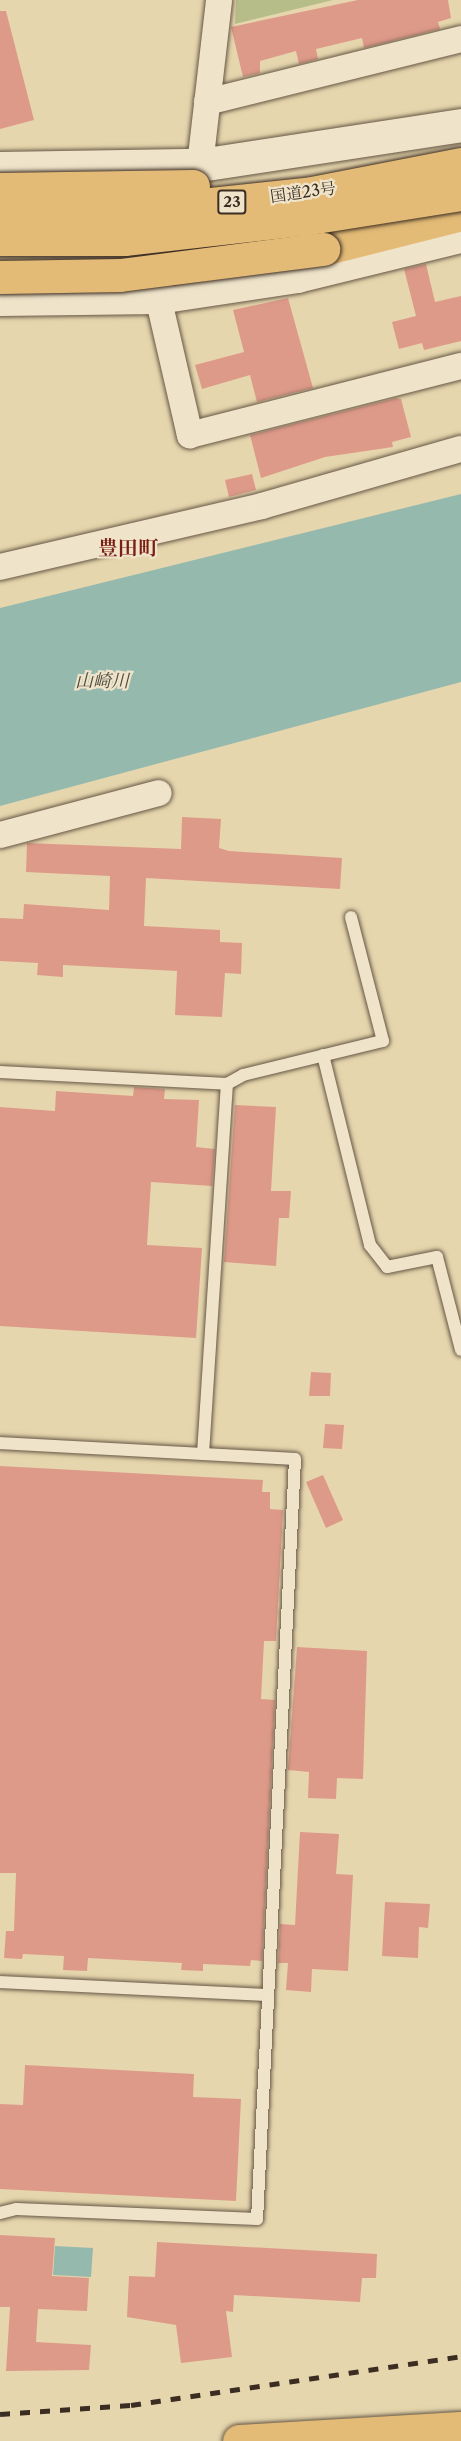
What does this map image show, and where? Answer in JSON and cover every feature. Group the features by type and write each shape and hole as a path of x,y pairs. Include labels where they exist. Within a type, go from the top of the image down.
{"main road":[{"path":"0,189 197,185 461,153"},
{"name":"国道23号","path":"0,213 129,213 312,193 461,164"},
{"name":"国道23号","path":"0,239 124,239 303,219 461,194"},
{"path":"0,277 120,275 323,249 461,214"},
{"path":"239,2441 461,2428"}],"street":[{"path":"200,165 219,0"},
{"path":"207,102 461,39"},
{"path":"0,168 200,165 461,125"},
{"path":"163,166 159,301 190,435 461,366"},
{"path":"0,303 159,301 298,280 461,240"},
{"path":"0,567 262,506 461,449"},
{"path":"0,835 159,793"}],"lane":[{"path":"0,1072 227,1084 243,1075 383,1041 351,917"},
{"path":"322,1055 370,1245 387,1267 437,1257 461,1350"},
{"path":"202,1454 227,1084"},
{"path":"0,1443 295,1459 266,1995 257,2219 15,2209 0,2213"},
{"path":"0,1982 266,1995"}],"green space":[{"path":"236,0 333,0 235,24"}],"water":[{"name":"山崎川","path":"461,494 461,682 0,806 0,608"},
{"path":"55,2246 93,2248 91,2277 53,2275"}],"building":[{"path":"358,0 448,0 451,18 438,22 440,29 364,48 362,38 316,49 318,59 299,64 296,51 260,61 260,73 243,77 231,27"},
{"path":"0,11 6,11 34,120 0,129"},
{"path":"426,264 435,302 461,296 461,341 424,350 422,343 399,349 392,322 416,316 404,269"},
{"path":"288,298 313,388 257,402 250,375 202,389 195,365 244,352 233,310"},
{"path":"396,398 401,399 411,437 392,442 393,447 325,457 261,478 250,435"},
{"path":"252,474 256,490 229,497 225,480"},
{"path":"182,817 221,819 219,848 229,851 342,858 340,889 146,878 144,926 220,930 220,942 242,943 241,974 225,973 222,1017 175,1015 177,971 63,965 63,977 37,975 38,963 0,961 0,918 23,919 24,904 109,910 110,876 26,872 27,843 181,849"},
{"path":"134,1087 165,1089 164,1099 199,1100 196,1147 215,1149 212,1186 151,1182 147,1245 202,1248 196,1338 0,1326 0,1107 55,1111 56,1091 133,1096"},
{"path":"235,1105 276,1107 271,1191 291,1191 289,1218 279,1218 276,1266 224,1262"},
{"path":"311,1372 331,1373 330,1396 309,1396"},
{"path":"325,1424 344,1425 342,1449 323,1448"},
{"path":"0,1466 263,1480 262,1492 270,1492 270,1509 283,1510 276,1641 264,1641 261,1699 275,1700 262,1961 251,1960 250,1966 203,1964 203,1971 181,1970 182,1963 88,1958 87,1971 63,1970 64,1956 23,1954 22,1959 4,1958 6,1931 14,1931 16,1873 0,1873"},
{"path":"323,1475 343,1520 326,1528 306,1482"},
{"path":"297,1647 367,1651 363,1779 337,1778 336,1799 308,1798 309,1772 288,1770"},
{"path":"300,1832 339,1834 336,1874 353,1875 348,1971 312,1969 311,1992 286,1990 288,1963 278,1963 280,1924 295,1925"},
{"path":"385,1902 430,1904 428,1928 419,1927 418,1958 382,1956"},
{"path":"25,2065 194,2074 193,2097 241,2099 236,2201 0,2189 0,2104 23,2105"},
{"path":"0,2235 55,2238 52,2276 89,2278 87,2311 38,2309 36,2342 91,2345 89,2370 6,2371 10,2307 0,2307"},
{"path":"157,2242 377,2254 376,2278 362,2278 360,2302 234,2295 233,2312 226,2311 232,2357 181,2363 176,2325 127,2317 129,2276 155,2277"}],"railway":[{"path":"0,2414 131,2405 461,2356"}],"district":[{"name":"豊田町","path":"128,548"}]}
